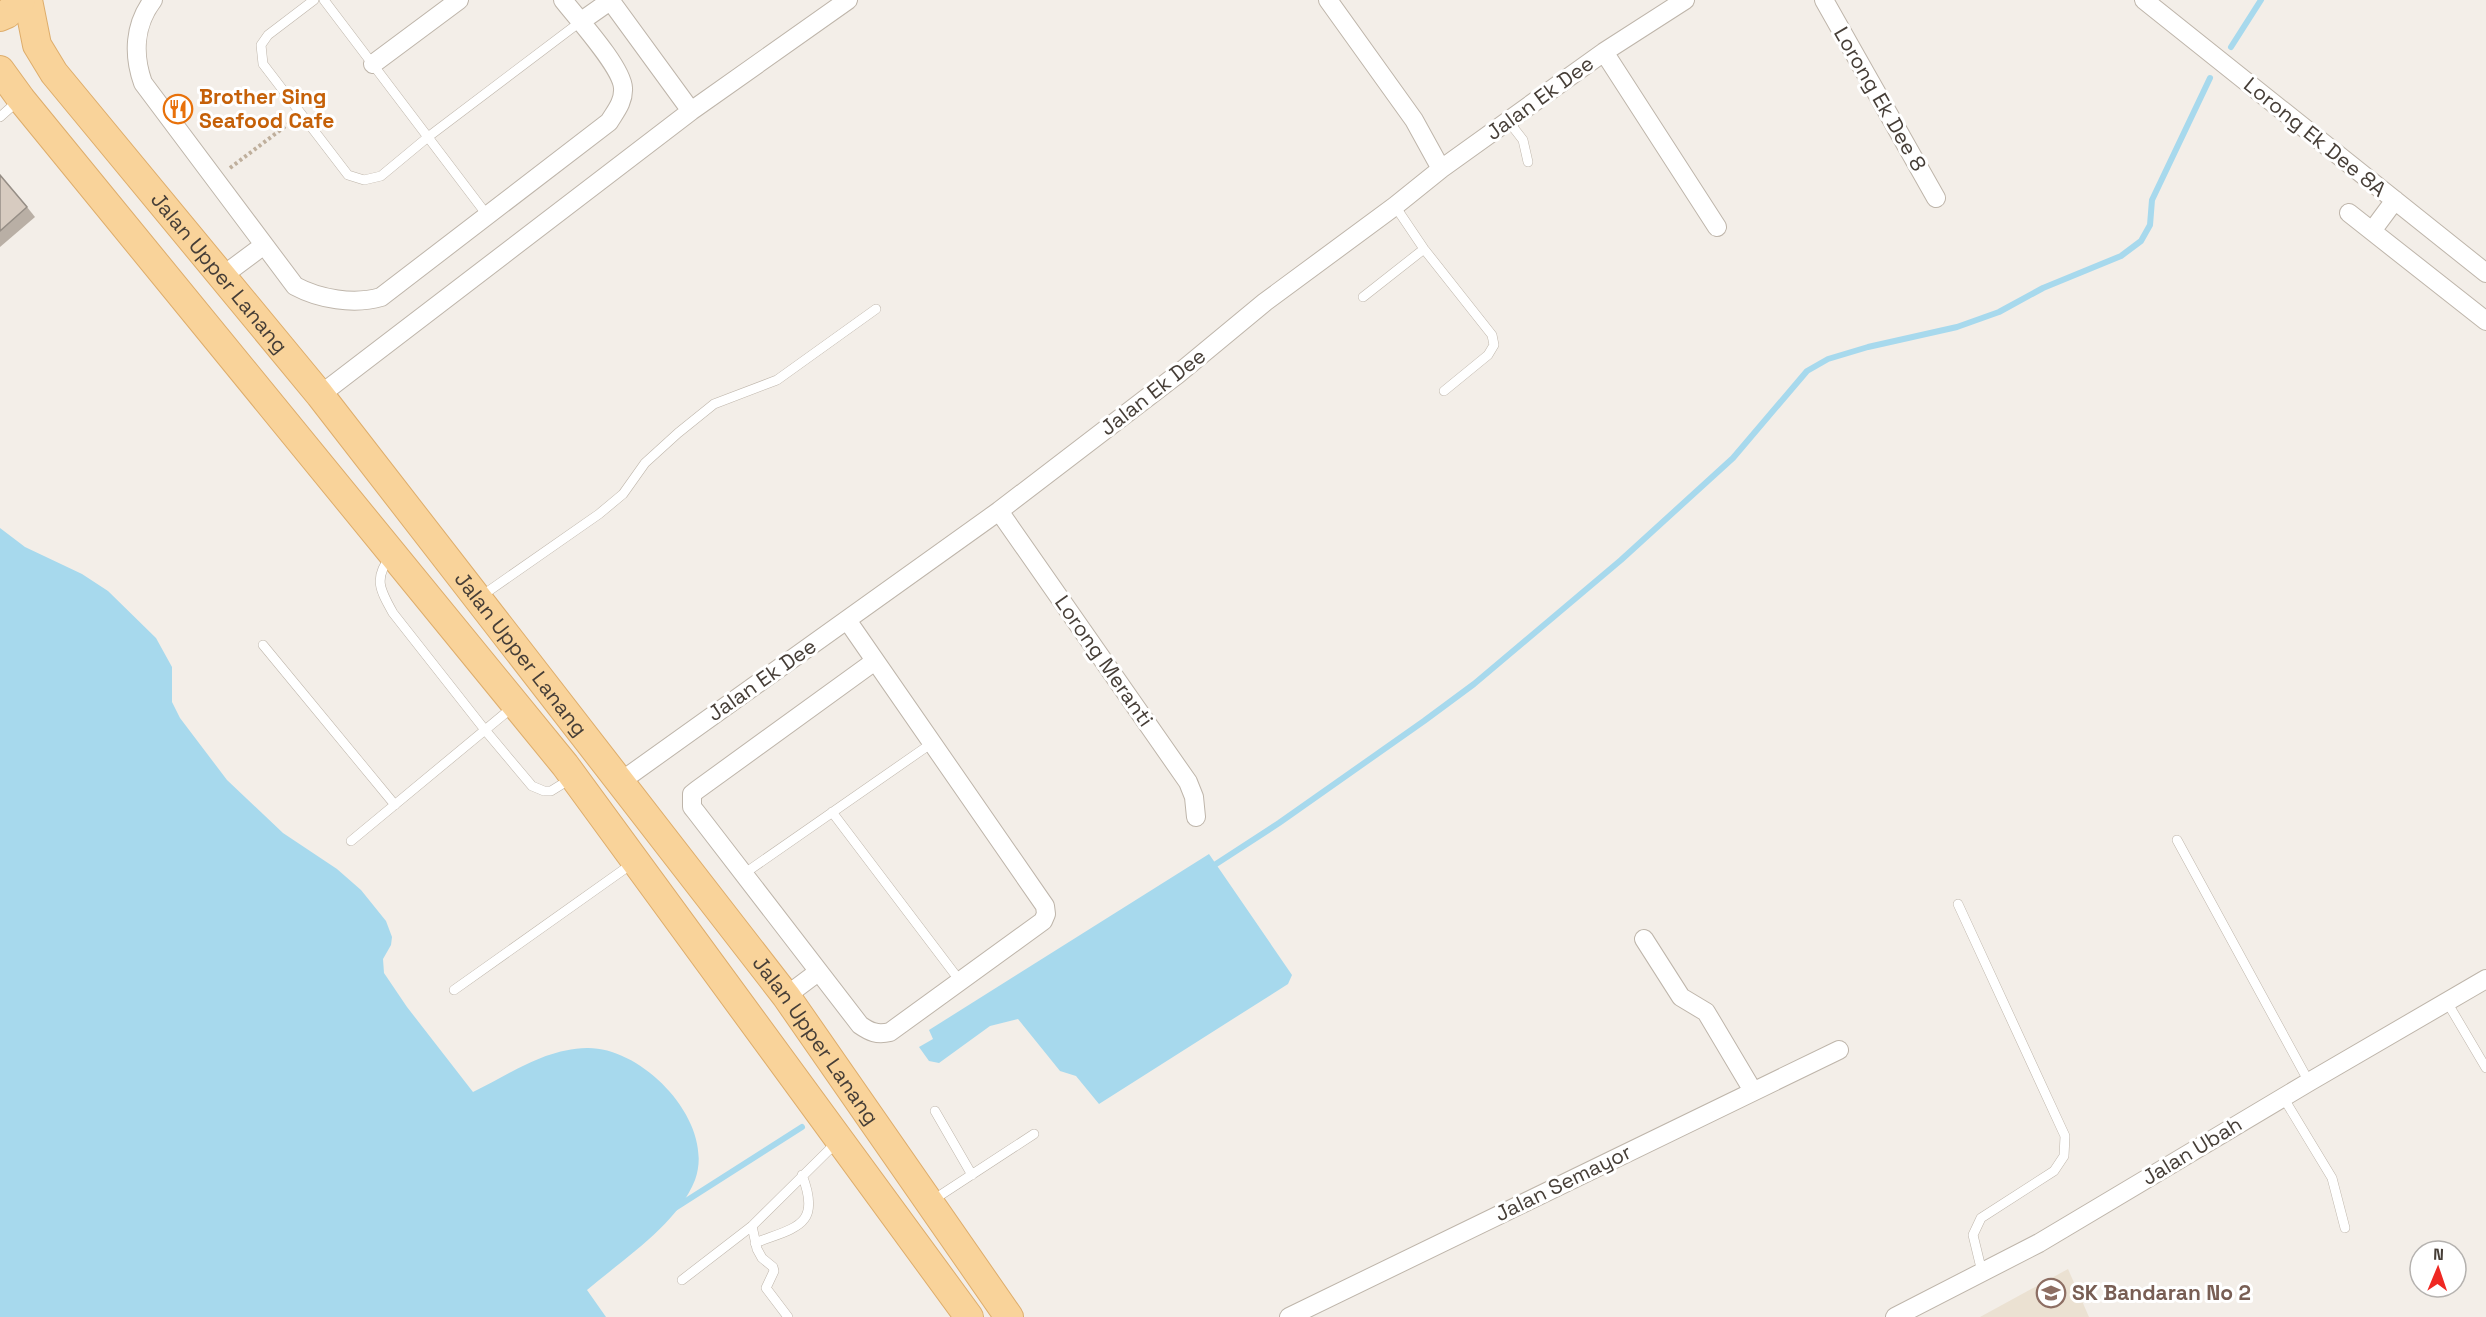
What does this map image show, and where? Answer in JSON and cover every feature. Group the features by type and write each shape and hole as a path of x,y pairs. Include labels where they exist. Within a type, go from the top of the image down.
{"main road":[{"path":"0,17 7,14 21,0"},
{"name":"Jalan Upper Lanang","path":"28,0 37,45 54,73 320,395 786,996 1009,1317"},
{"name":"Jalan Upper Lanang","path":"0,70 10,108 393,554 516,704 635,861 969,1317"}],"street":[{"path":"153,0 144,11 136,40 136,64 143,83 295,286 312,295 365,301 381,297 609,122 621,103 623,87 616,68 563,0"},
{"path":"373,64 459,0"},
{"path":"320,395 691,111 848,0"},
{"path":"1328,0 1408,112 1441,169"},
{"name":"Jalan Ek Dee","path":"620,782 999,511 1178,374 1265,302 1441,169 1604,52 1685,0"},
{"name":"Lorong Ek Dee 8","path":"1824,0 1936,198"},
{"name":"Lorong Ek Dee 8A","path":"2144,0 2486,273"},
{"path":"580,22 610,1 691,111"},
{"path":"1604,52 1717,227"},
{"path":"2372,231 2395,201"},
{"path":"2349,213 2486,321"},
{"path":"222,277 264,245"},
{"name":"Lorong Meranti","path":"999,511 1188,782 1194,797 1196,816"},
{"path":"846,620 875,661 1047,909 1043,921 890,1032 882,1034 873,1033 860,1025 692,807 692,794 875,661"},
{"path":"1644,939 1681,997 1706,1012 1753,1091"},
{"path":"786,996 818,972"},
{"name":"Jalan Ubah","path":"1895,1317 2039,1243 2486,979"},
{"name":"Jalan Semayor","path":"1288,1317 1839,1050"}],"lane":[{"path":"314,0 268,35 261,45 263,64 348,175 364,180 381,176 428,137 580,22"},
{"path":"324,0 487,215"},
{"path":"1509,122 1523,140 1528,162"},
{"path":"1395,206 1424,249 1492,335 1494,345 1488,355 1444,391"},
{"path":"1363,297 1424,249"},
{"path":"478,598 623,494 645,463 714,404 777,380 876,309"},
{"path":"393,554 380,569 380,583 384,597 393,613 484,730 532,786 551,791 572,777"},
{"path":"264,645 394,805"},
{"path":"351,841 516,704"},
{"path":"745,873 932,743"},
{"path":"832,812 960,981"},
{"path":"2177,840 2309,1082"},
{"path":"454,990 635,861"},
{"path":"1958,904 2065,1136 2064,1156 2054,1171 1981,1218 1973,1235 1982,1272"},
{"path":"2447,1002 2486,1068"},
{"path":"2283,1097 2332,1178 2345,1228"},
{"path":"935,1111 972,1175"},
{"path":"928,1203 1034,1134"},
{"path":"682,1280 752,1226 840,1139"},
{"path":"755,1243 798,1225 807,1216 810,1207 809,1193 802,1175"},
{"path":"752,1226 755,1243 762,1258 773,1267 773,1275 767,1285 768,1292 788,1317"}],"path":[{"path":"215,179 300,115"}],"shaded area":[{"name":"SK Bandaran No 2","path":"2068,1269 2089,1317 1980,1317"}],"water":[{"path":"0,528 25,547 82,574 108,591 156,638 172,667 172,702 180,718 227,780 283,833 337,869 361,890 386,921 392,937 391,945 383,959 384,973 407,1007 473,1092 542,1058 571,1049 587,1048 609,1051 631,1060 652,1074 670,1092 685,1113 695,1135 699,1158 695,1180 676,1212 663,1226 587,1290 606,1317 0,1317"},
{"path":"1209,854 1292,975 1288,984 1099,1104 1076,1076 1060,1071 1018,1019 990,1026 939,1063 929,1061 919,1047 933,1039 929,1030"}],"building":[{"path":"0,175 27,207 0,231"}],"waterway":[{"path":"2231,47 2261,0"},
{"path":"1216,864 1279,823 1474,684 1621,560 1733,458 1807,371 1828,359 1868,347 1957,327 1999,312 2043,288 2121,256 2141,241 2150,225 2152,200 2210,78"},
{"path":"675,1208 802,1127"}],"place":[{"name":"Brother Sing Seafood Cafe","path":"178,109"},
{"name":"SK Bandaran No 2","path":"2051,1293"}]}
